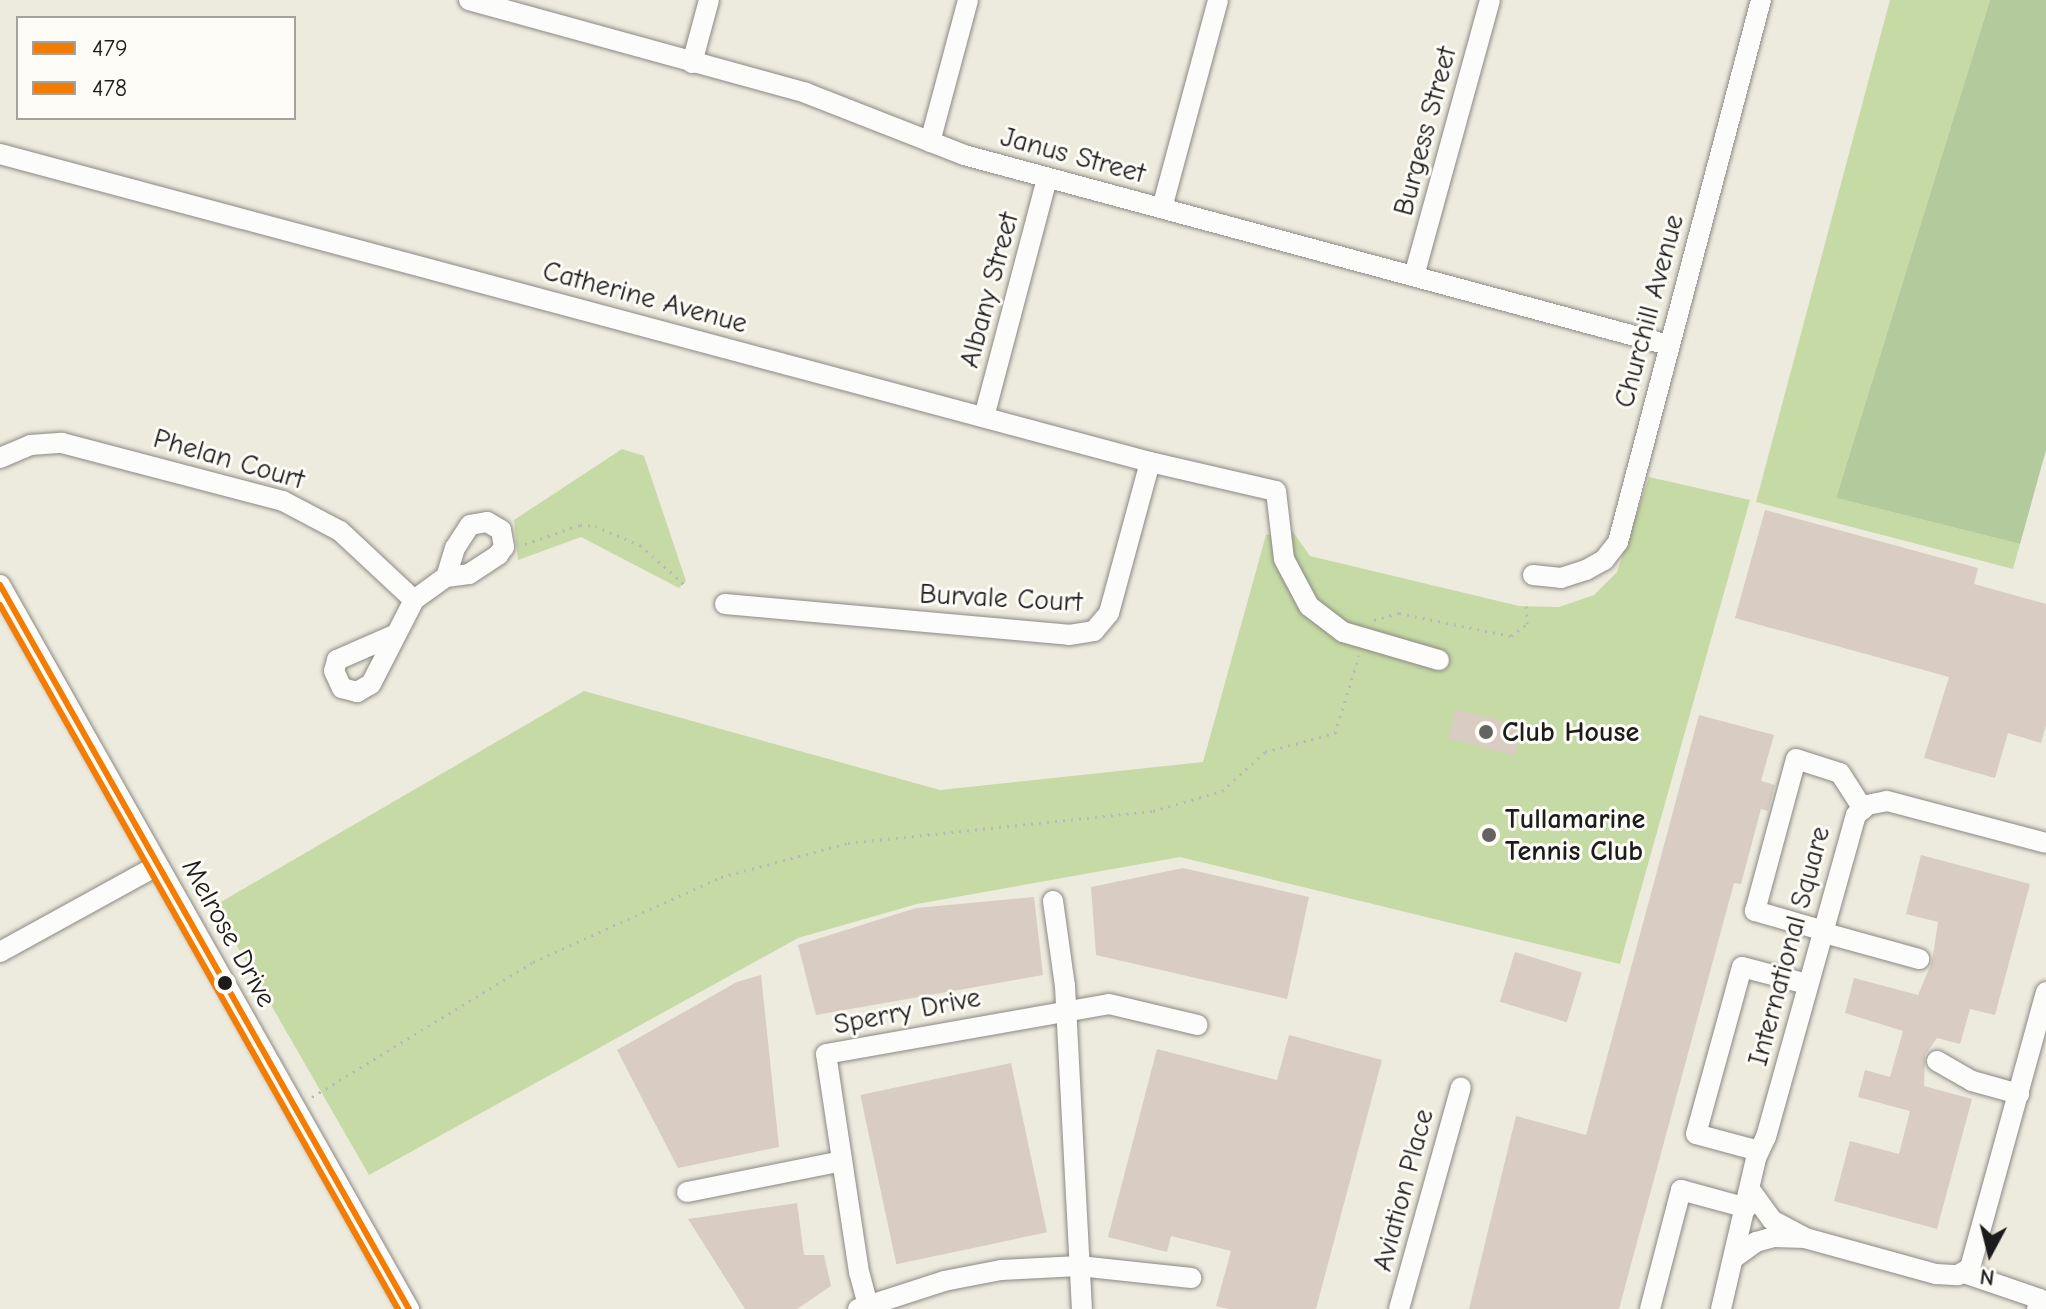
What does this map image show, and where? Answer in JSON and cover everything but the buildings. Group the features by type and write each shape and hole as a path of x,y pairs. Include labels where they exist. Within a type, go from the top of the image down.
{"street":[{"name":"Janus Street","path":"469,0 806,93 930,142 1047,178 1668,345"},
{"path":"692,63 709,0"},
{"path":"930,142 968,0"},
{"path":"1162,208 1218,0"},
{"name":"Burgess Street","path":"1414,276 1490,0"},
{"name":"Churchill Avenue","path":"1533,575 1561,578 1586,570 1604,560 1618,542 1761,0"},
{"name":"Catherine Avenue","path":"0,154 1150,462 1276,491 1284,559 1297,591 1324,620 1364,640"},
{"name":"Albany Street","path":"984,417 1047,178"},
{"name":"Phelan Court","path":"0,458 30,445 62,443 283,501 340,531 414,600"},
{"name":"Burvale Court","path":"725,604 1069,635 1094,631 1109,613 1150,462"},
{"path":"392,636 414,600 446,577"},
{"name":"Melrose Drive","path":"0,585 409,1309"},
{"path":"1364,640 1439,660"},
{"path":"1863,809 1840,773 1796,759 1755,911 1919,959"},
{"name":"International Square","path":"1721,1309 1759,1151 1847,833 1863,809 1887,801 2046,843"},
{"path":"0,952 158,865"},
{"path":"1053,901 1064,1010 1082,1309"},
{"path":"1759,1151 1696,1134 1742,967 1807,984"},
{"path":"1964,1273 1974,1259 2046,992"},
{"name":"Sperry Drive","path":"865,1308 826,1054 1109,1004 1198,1025"},
{"path":"1937,1061 1972,1081 2019,1094"},
{"name":"Aviation Place","path":"1399,1309 1461,1087"},
{"path":"687,1192 842,1161"},
{"path":"1650,1309 1681,1190 1749,1200 1772,1220 1805,1238 1936,1274 1964,1273 2040,1299 2037,1309"},
{"path":"1734,1258 1774,1237 1805,1238"},
{"path":"865,1308 1001,1270 1079,1266 1191,1278"}],"path":[{"path":"524,544 580,525 595,526 640,545 686,586"},
{"path":"296,1108 533,962 721,877 848,843 1153,811 1222,791 1265,752 1335,733 1364,640 1373,621 1399,613 1511,636 1527,624 1526,604"}],"green space":[{"path":"1890,0 1990,0 1836,498 2020,544 2013,569 1756,502"},
{"path":"1990,0 2046,0 2046,450 2020,544 1836,498"},
{"path":"622,449 644,456 686,581 679,588 581,537 518,560 514,520"},
{"path":"1649,477 1750,500 1620,964 1180,857 917,904 798,938 369,1175 214,906 584,691 940,790 1203,762 1266,535 1293,532 1310,556 1519,606 1559,607 1594,595 1617,572"}],"transit line":[{"name":"479","path":"0,585 409,1309"},
{"name":"478","path":"0,605 398,1309"}],"place":[{"name":"Club House","path":"1486,732"},
{"name":"Tullamarine Tennis Club","path":"1489,835"}]}
